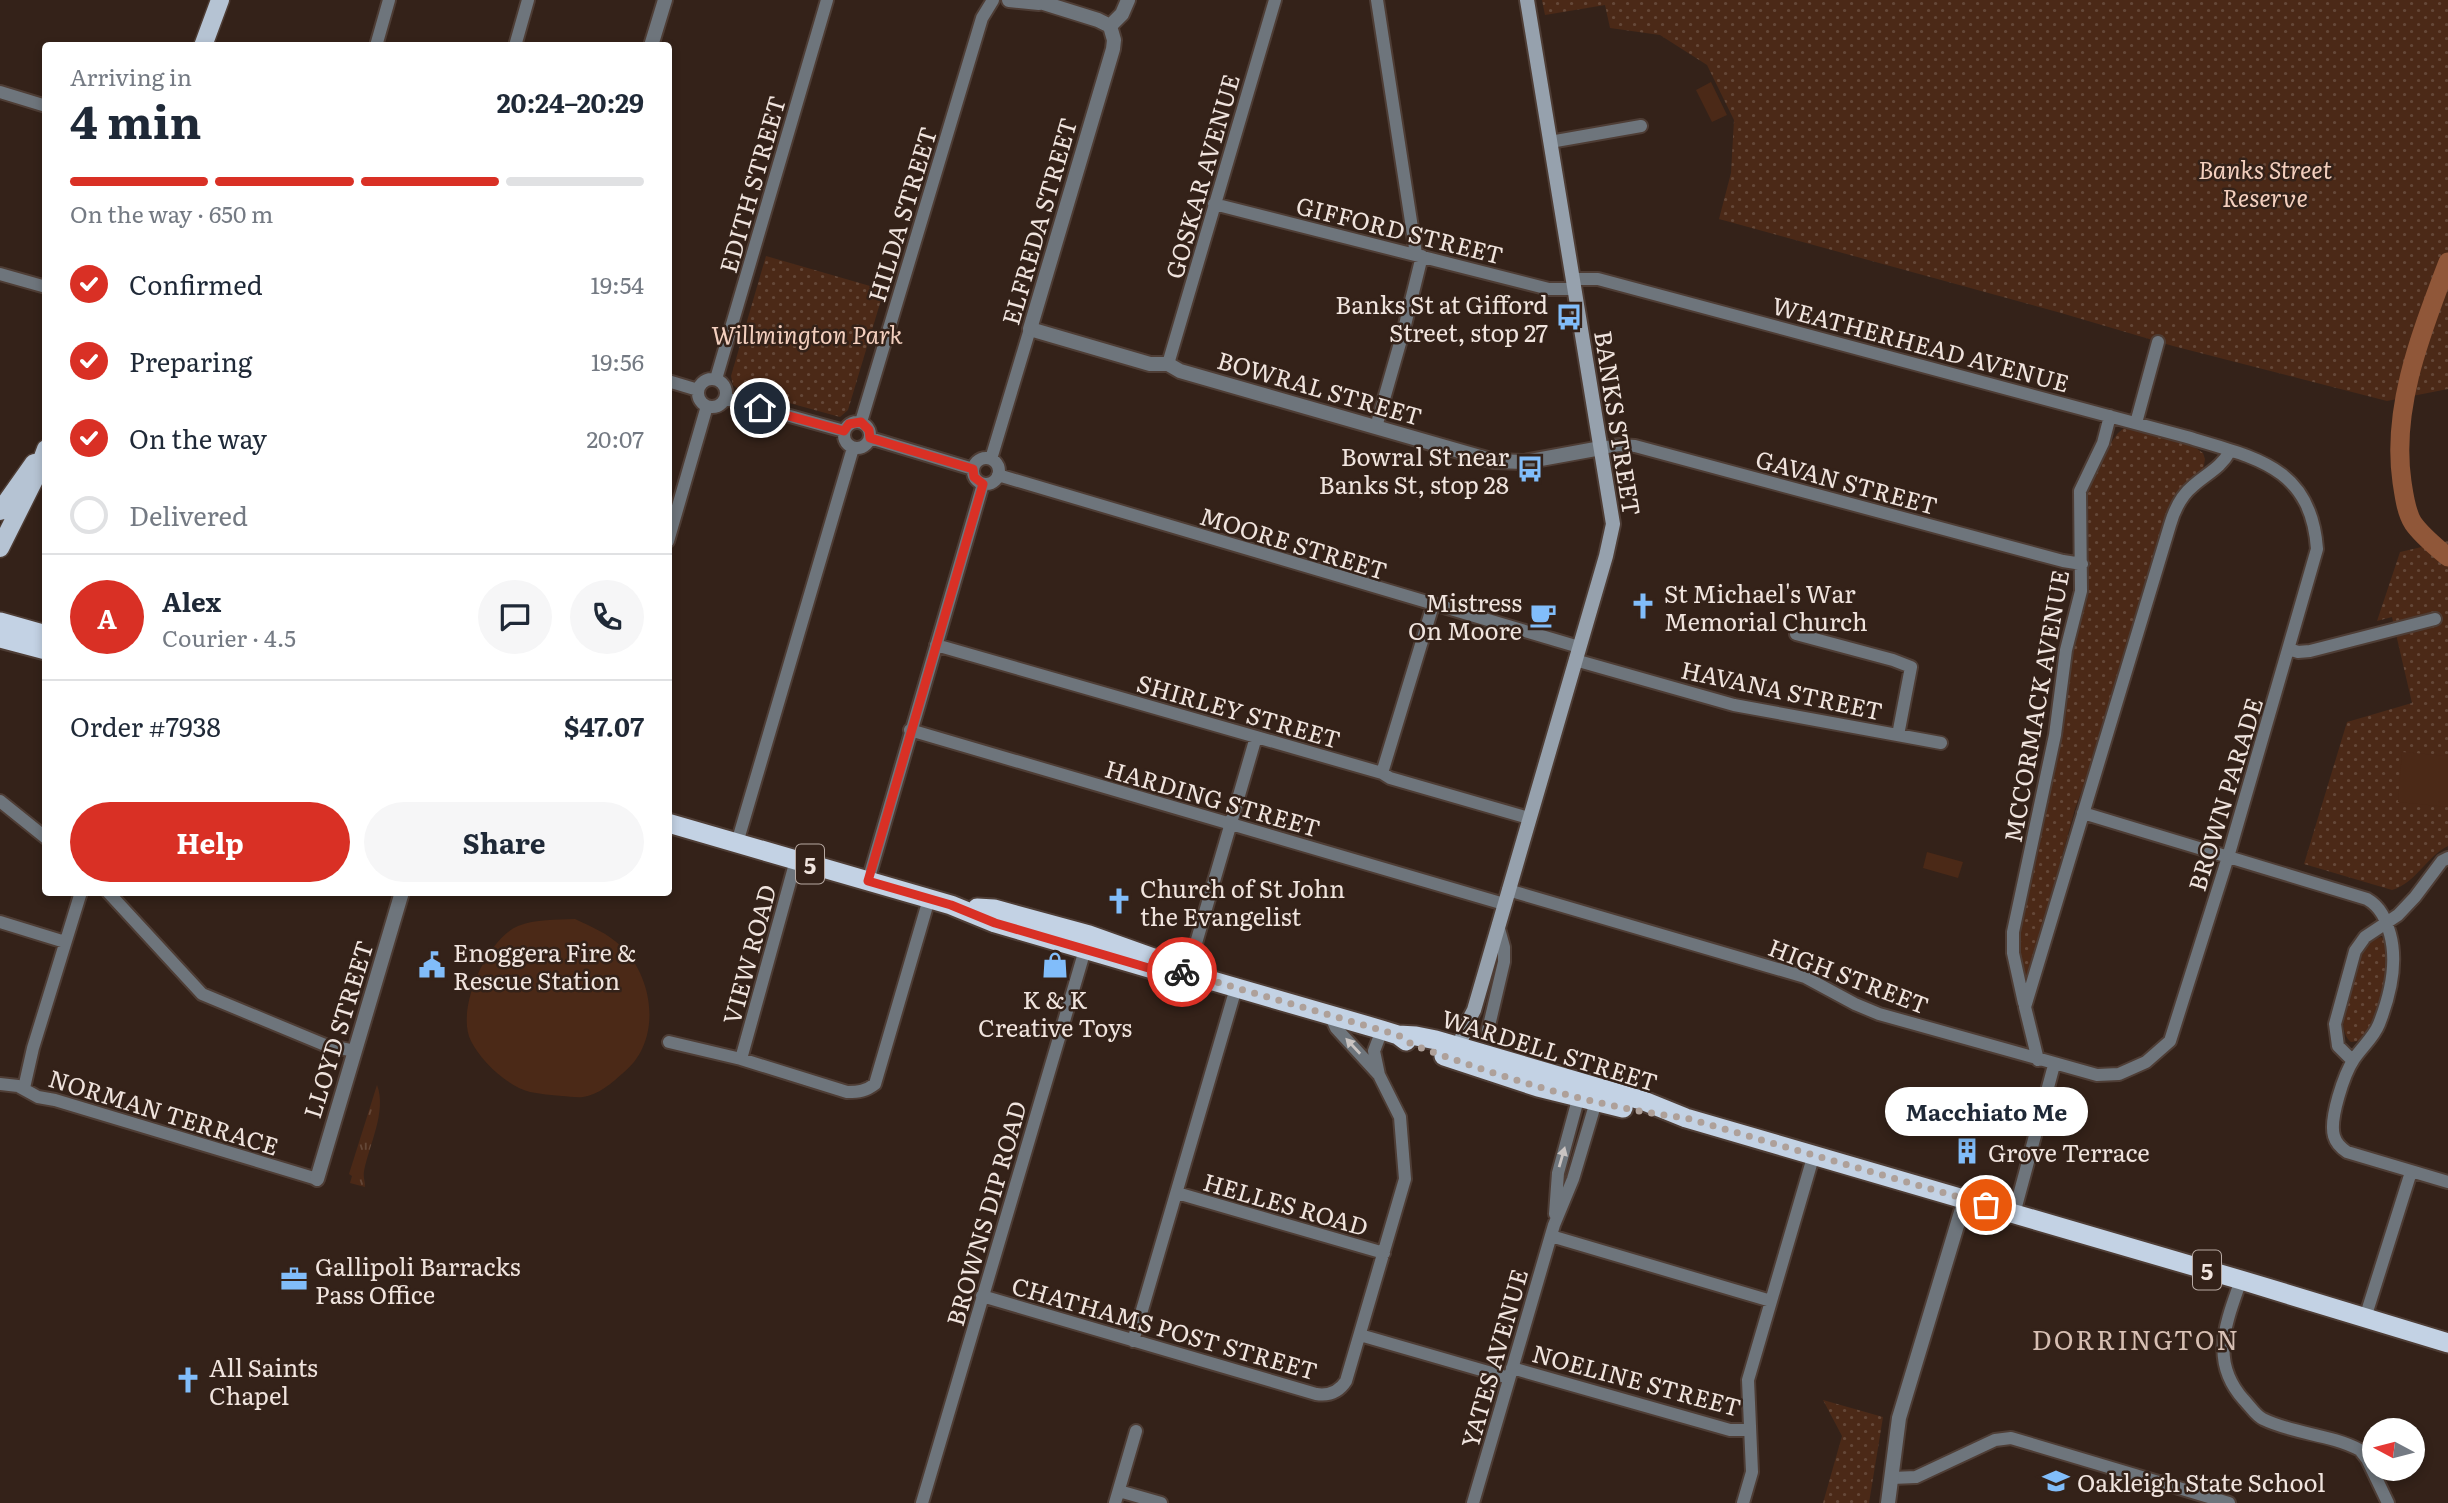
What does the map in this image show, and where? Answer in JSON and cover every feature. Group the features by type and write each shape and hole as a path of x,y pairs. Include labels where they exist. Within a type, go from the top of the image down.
{"highway":[{"path":"0,622 42,634"},
{"path":"0,638 42,649"},
{"name":"WARDELL STREET","path":"672,824 951,905 995,909 1152,969 1184,973 1390,1033 1416,1035 1461,1055 1589,1094 1641,1113 1686,1118 1814,1154 2448,1343"}],"main road":[{"path":"204,42 220,0"},
{"name":"BANKS STREET","path":"1461,1055 1466,1025 1474,1010 1612,530 1612,509 1527,0"},
{"path":"0,511 42,453"},
{"path":"0,548 36,476 42,457"}],"street":[{"path":"377,42 389,0"},
{"path":"517,42 528,0"},
{"path":"653,42 665,0"},
{"name":"EDITH STREET","path":"716,379 827,0"},
{"name":"HILDA STREET","path":"982,0 982,18"},
{"name":"HILDA STREET","path":"861,422 982,18 993,0"},
{"path":"1009,0 1036,2 1110,26 1122,14 1128,0"},
{"name":"GOSKAR AVENUE","path":"1168,363 1275,0"},
{"path":"1376,427 1404,329 1419,255 1377,0"},
{"name":"ELFREDA STREET","path":"991,459 1113,49 1114,40 1110,26"},
{"path":"0,92 42,105"},
{"path":"1550,142 1641,126"},
{"name":"GIFFORD STREET","path":"1214,204 1549,289 1574,284"},
{"path":"0,274 42,287"},
{"name":"WEATHERHEAD AVENUE","path":"1574,284 1598,279 2136,423 2255,459"},
{"name":"BOWRAL STREET","path":"1030,329 1150,364 1168,363 1180,371 1494,461 1524,462 1601,448"},
{"path":"2136,423 2158,342"},
{"path":"716,379 723,384 726,398 720,405 707,406 699,398 698,390 705,381 716,379"},
{"path":"672,382 698,390"},
{"path":"726,398 844,431"},
{"path":"672,527 707,406"},
{"name":"MCCORMACK AVENUE","path":"2038,1060 2014,956 2013,932 2056,735 2066,650 2081,591 2080,491 2103,443 2110,416"},
{"path":"861,422 869,430 870,438 865,445 853,448 846,443 844,431 849,424 861,422"},
{"path":"870,438 973,469"},
{"name":"GAVAN STREET","path":"1601,448 1635,446 2082,564"},
{"path":"737,842 853,448"},
{"path":"2025,1007 2173,516 2192,486 2223,463 2230,451"},
{"path":"980,459 991,459 998,468 998,475 994,481 983,484 974,477 973,469 980,459"},
{"name":"BROWN PARADE","path":"2054,1065 2097,1076 2119,1073 2146,1062 2170,1041 2228,857 2317,549 2310,507 2293,482 2255,459"},
{"name":"MOORE STREET","path":"998,475 1433,605 1577,654"},
{"path":"868,881 983,484"},
{"path":"1382,773 1433,605"},
{"path":"2289,649 2310,651 2435,619"},
{"path":"1796,634 1910,667 1898,735"},
{"name":"SHIRLEY STREET","path":"936,645 1529,818"},
{"name":"HAVANA STREET","path":"1577,654 1734,705 1941,743"},
{"name":"HARDING STREET","path":"911,730 1232,824 1506,897"},
{"path":"1184,973 1232,824 1256,737"},
{"path":"0,801 42,835"},
{"path":"2083,813 2376,905 2386,923 2394,953 2392,975 2378,1027 2353,1060 2344,1079 2334,1115 2335,1140 2347,1152 2448,1182"},
{"path":"2353,1060 2337,1044 2336,1014 2355,951 2365,937 2398,915 2442,861 2448,858"},
{"name":"VIEW ROAD","path":"741,1059 796,860"},
{"path":"24,1088 33,1048 80,896"},
{"path":"112,896 202,993 325,1045 355,1051"},
{"name":"LLOYD STREET","path":"317,1179 401,896"},
{"name":"HIGH STREET","path":"1506,897 1805,977 1879,1014 2054,1065"},
{"path":"669,1042 741,1059 847,1092 858,1092 875,1084 929,899"},
{"path":"0,922 65,942"},
{"name":"BANKS STREET","path":"1488,1030 1504,962 1504,947 1498,925"},
{"name":"BROWNS DIP ROAD","path":"922,1503 1087,942"},
{"path":"1133,1341 1236,988"},
{"path":"1330,1015 1336,1028 1379,1075 1400,1116 1406,1174 1360,1335"},
{"path":"1379,1075 1374,1047 1390,1033"},
{"path":"2014,1214 2054,1065"},
{"name":"NORMAN TERRACE","path":"0,1084 24,1088 38,1097 317,1179"},
{"name":"YATES AVENUE","path":"1473,1501 1553,1231 1573,1179 1589,1094"},
{"name":"YATES AVENUE","path":"1553,1231 1556,1182 1589,1094"},
{"path":"1744,1503 1752,1472 1748,1380 1814,1154"},
{"path":"2365,1318 2411,1172"},
{"name":"HELLES ROAD","path":"1177,1193 1384,1253"},
{"path":"1888,1503 1899,1418 1965,1199"},
{"path":"1553,1231 1771,1301"},
{"path":"2241,1280 2222,1340 2222,1355 2228,1374 2240,1396 2261,1419 2360,1450 2388,1503"},
{"name":"CHATHAMS POST STREET","path":"982,1296 1316,1394 1335,1392 1346,1381 1360,1335"},
{"name":"NOELINE STREET","path":"1360,1335 1730,1430 1750,1430"},
{"path":"1136,1431 1117,1497 1161,1503"},
{"path":"1892,1478 1916,1478 1995,1440 2011,1438 2229,1503"},
{"path":"1473,1501 1487,1503"}],"green space":[{"name":"Banks Street Reserve","path":"1542,0 2448,0 2448,389 2387,401 2173,346 1719,219 1731,173 1734,120 1707,65 1660,35 1610,28 1605,5 1545,15"},
{"path":"1711,82 1727,115 1712,122 1696,90"},
{"name":"Willmington Park","path":"766,256 884,290 848,410 840,417 738,389 733,385 731,376"},
{"path":"2124,428 2190,444 2203,453 2203,471 2176,495 2168,509 2095,755 2075,809 2030,973 2026,976 2019,958 2020,921 2061,733 2085,495 2102,455"},
{"path":"2448,541 2448,846 2408,882 2392,890 2304,864 2347,722 2412,703 2392,617 2377,621 2400,552"},
{"path":"2402,752 2448,756 2448,807 2398,802"},
{"path":"1927,852 1963,862 1958,878 1923,868"},
{"path":"575,919 610,937 621,946 641,975 649,1010 644,1045 636,1060 619,1077 589,1096 530,1092 504,1078 475,1049 467,1028 471,994 485,960 506,933 532,922"},
{"path":"2381,937 2387,942 2387,954 2385,981 2378,1009 2367,1032 2359,1041 2351,1042 2345,1034 2343,1023 2351,981 2365,946"},
{"path":"377,1085 380,1095 379,1117 364,1171 365,1187 350,1183 352,1176 349,1174"},
{"path":"1823,1400 1883,1417 1869,1503 1823,1503 1842,1436"}],"waterway":[{"path":"2448,262 2411,370 2401,426 2400,454 2402,482 2411,519 2425,537 2448,557"}],"way so far":[{"path":"1182,972 1398,1035 1413,1045 1538,1087 1641,1113 1686,1118 1986,1205"}],"place":[{"name":"Banks St at Gifford Street, stop 27","path":"1569,317"},
{"name":"Bowral St near Banks St, stop 28","path":"1530,469"},
{"name":"St Michael's War Memorial Church","path":"1643,606"},
{"name":"Mistress On Moore","path":"1543,615"},
{"name":"Church of St John the Evangelist","path":"1119,901"},
{"name":"Enoggera Fire & Rescue Station","path":"432,965"},
{"name":"K & K Creative Toys","path":"1055,965"},
{"name":"Grove Terrace","path":"1967,1151"},
{"name":"Macchiato Me","path":"1986,1205"},
{"name":"Gallipoli Barracks Pass Office","path":"294,1279"},
{"name":"All Saints Chapel","path":"188,1380"},
{"name":"Oakleigh State School","path":"2056,1481"}],"district":[{"name":"DORRINGTON","path":"2136,1338"}],"route":[{"path":"760,408 844,431 852,422 861,422 867,426 870,438 973,469 976,480 983,484 868,881 951,905 995,923 1152,969 1182,972"}]}
